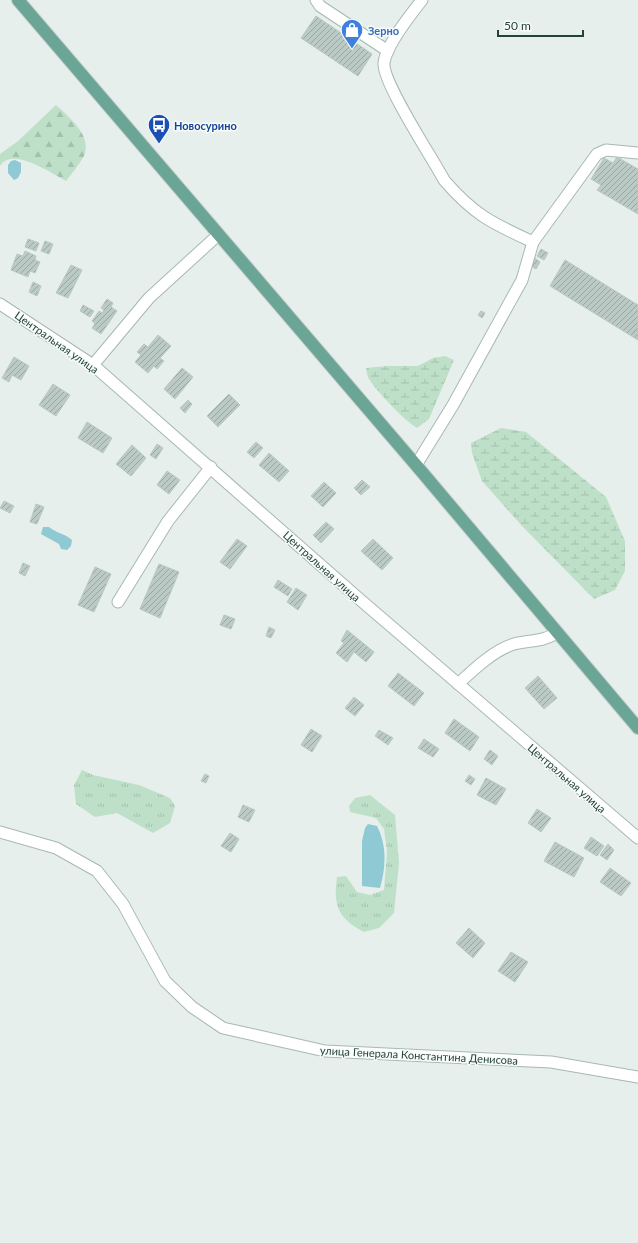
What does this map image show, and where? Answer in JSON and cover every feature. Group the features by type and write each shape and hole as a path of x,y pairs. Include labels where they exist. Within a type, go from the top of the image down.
{"main road":[{"path":"18,0 416,465 556,633 638,728"}],"street":[{"path":"316,0 320,6 388,51"},
{"path":"422,0 405,23 388,51 384,63 394,91 444,180 455,193 483,218 533,242"},
{"path":"416,465 453,404 522,280 533,242 597,154 606,150 638,153"},
{"path":"92,365 149,298 218,235"},
{"name":"Центральная улица","path":"0,304 92,365 211,467 458,684 638,838"},
{"path":"118,602 168,521 211,467"},
{"path":"458,684 485,660 513,644 549,638 556,633"},
{"name":"улица Генерала Константина Денисова","path":"0,832 56,848 97,871 123,904 165,980 192,1007 223,1028 325,1051 551,1062 638,1077"}],"green space":[{"path":"56,105 78,127 85,141 86,149 84,156 66,181 42,167 22,160 13,159 6,161 0,166 0,154 18,141"},
{"path":"445,356 454,360 429,419 417,428 391,405 371,382 367,375 366,368 418,366 433,358"},
{"path":"501,428 526,432 606,497 625,541 625,571 615,590 594,599 522,526 482,481 472,453 471,443"},
{"path":"82,770 93,775 139,785 170,798 175,806 170,823 153,833 117,813 95,817 76,804 74,785"},
{"path":"370,795 395,815 399,863 394,913 379,928 364,932 348,922 339,910 336,887 337,877 346,876 357,892 370,895 384,890 387,851 384,829 376,818 350,812 349,806 355,798"}],"water":[{"path":"15,160 21,163 21,172 18,178 14,180 8,173 8,165 11,161"},
{"path":"43,527 49,527 72,540 71,546 67,550 61,549 59,544 41,534"},
{"path":"368,824 377,826 383,841 384,864 380,888 362,886 362,841 365,828"}],"building":[{"path":"316,16 372,54 358,76 301,38"},
{"path":"617,157 638,169 638,214 597,190 601,185 591,179 604,158 613,163"},
{"path":"28,239 39,243 36,251 25,247"},
{"path":"45,241 53,244 49,254 41,251"},
{"path":"541,249 548,253 544,260 537,256"},
{"path":"25,251 36,256 35,260 40,262 35,273 30,271 28,277 11,270 17,254 23,256"},
{"path":"535,258 540,262 536,269 531,266"},
{"path":"565,260 638,305 638,340 550,286"},
{"path":"71,265 82,270 68,298 56,293"},
{"path":"33,282 41,286 37,296 29,292"},
{"path":"107,299 113,303 111,307 117,311 101,334 92,328 95,324 92,321 99,311 102,313 104,310 101,308"},
{"path":"83,305 94,311 90,317 80,311"},
{"path":"481,311 485,313 482,318 478,315"},
{"path":"158,335 171,346 160,358 164,361 157,369 154,366 148,373 135,362 141,355 137,352 144,344 148,347"},
{"path":"14,357 29,366 21,380 12,375 9,382 2,378"},
{"path":"182,368 193,377 175,399 164,389"},
{"path":"53,384 70,395 56,416 39,405"},
{"path":"229,394 240,405 218,427 207,416"},
{"path":"188,400 192,404 185,413 180,408"},
{"path":"87,422 112,438 103,453 78,438"},
{"path":"256,442 263,448 254,458 247,452"},
{"path":"157,444 163,448 156,459 150,455"},
{"path":"132,445 146,458 131,476 116,464"},
{"path":"269,453 289,471 279,482 259,465"},
{"path":"167,471 180,480 169,494 157,485"},
{"path":"362,480 370,487 361,495 354,488"},
{"path":"324,482 336,493 323,507 311,496"},
{"path":"4,501 14,506 10,513 0,508"},
{"path":"36,504 44,507 37,524 30,522"},
{"path":"326,522 334,529 321,543 313,535"},
{"path":"237,539 247,546 230,569 220,562"},
{"path":"373,539 393,558 382,570 361,551"},
{"path":"23,563 30,566 25,576 19,573"},
{"path":"159,564 179,572 160,618 140,609"},
{"path":"95,567 111,574 94,612 78,605"},
{"path":"278,580 292,589 288,596 274,587"},
{"path":"296,588 307,595 298,610 287,602"},
{"path":"224,615 235,619 231,629 220,625"},
{"path":"269,627 275,630 271,638 266,636"},
{"path":"347,630 374,652 366,662 354,652 347,662 336,653 344,643 341,641"},
{"path":"398,673 424,693 414,706 388,686"},
{"path":"538,676 557,698 544,709 525,688"},
{"path":"354,697 364,705 355,716 345,708"},
{"path":"454,719 479,737 470,751 445,733"},
{"path":"311,729 322,736 312,752 301,745"},
{"path":"379,730 393,738 388,745 375,736"},
{"path":"424,739 439,749 433,757 418,748"},
{"path":"490,750 498,756 492,765 484,759"},
{"path":"205,774 209,776 206,783 201,781"},
{"path":"469,775 475,779 471,785 465,781"},
{"path":"486,778 506,789 496,805 477,795"},
{"path":"243,805 255,810 249,822 238,817"},
{"path":"537,809 551,818 541,832 528,823"},
{"path":"230,833 239,839 231,852 221,846"},
{"path":"591,837 604,846 597,856 584,848"},
{"path":"555,842 584,858 574,877 544,861"},
{"path":"608,844 614,850 607,860 600,855"},
{"path":"610,868 631,883 621,896 600,882"},
{"path":"469,928 485,943 473,958 456,943"},
{"path":"511,952 528,962 515,982 498,971"}],"place":[{"name":"Зерно","path":"352,50"},
{"name":"Новосурино","path":"159,144"}]}
